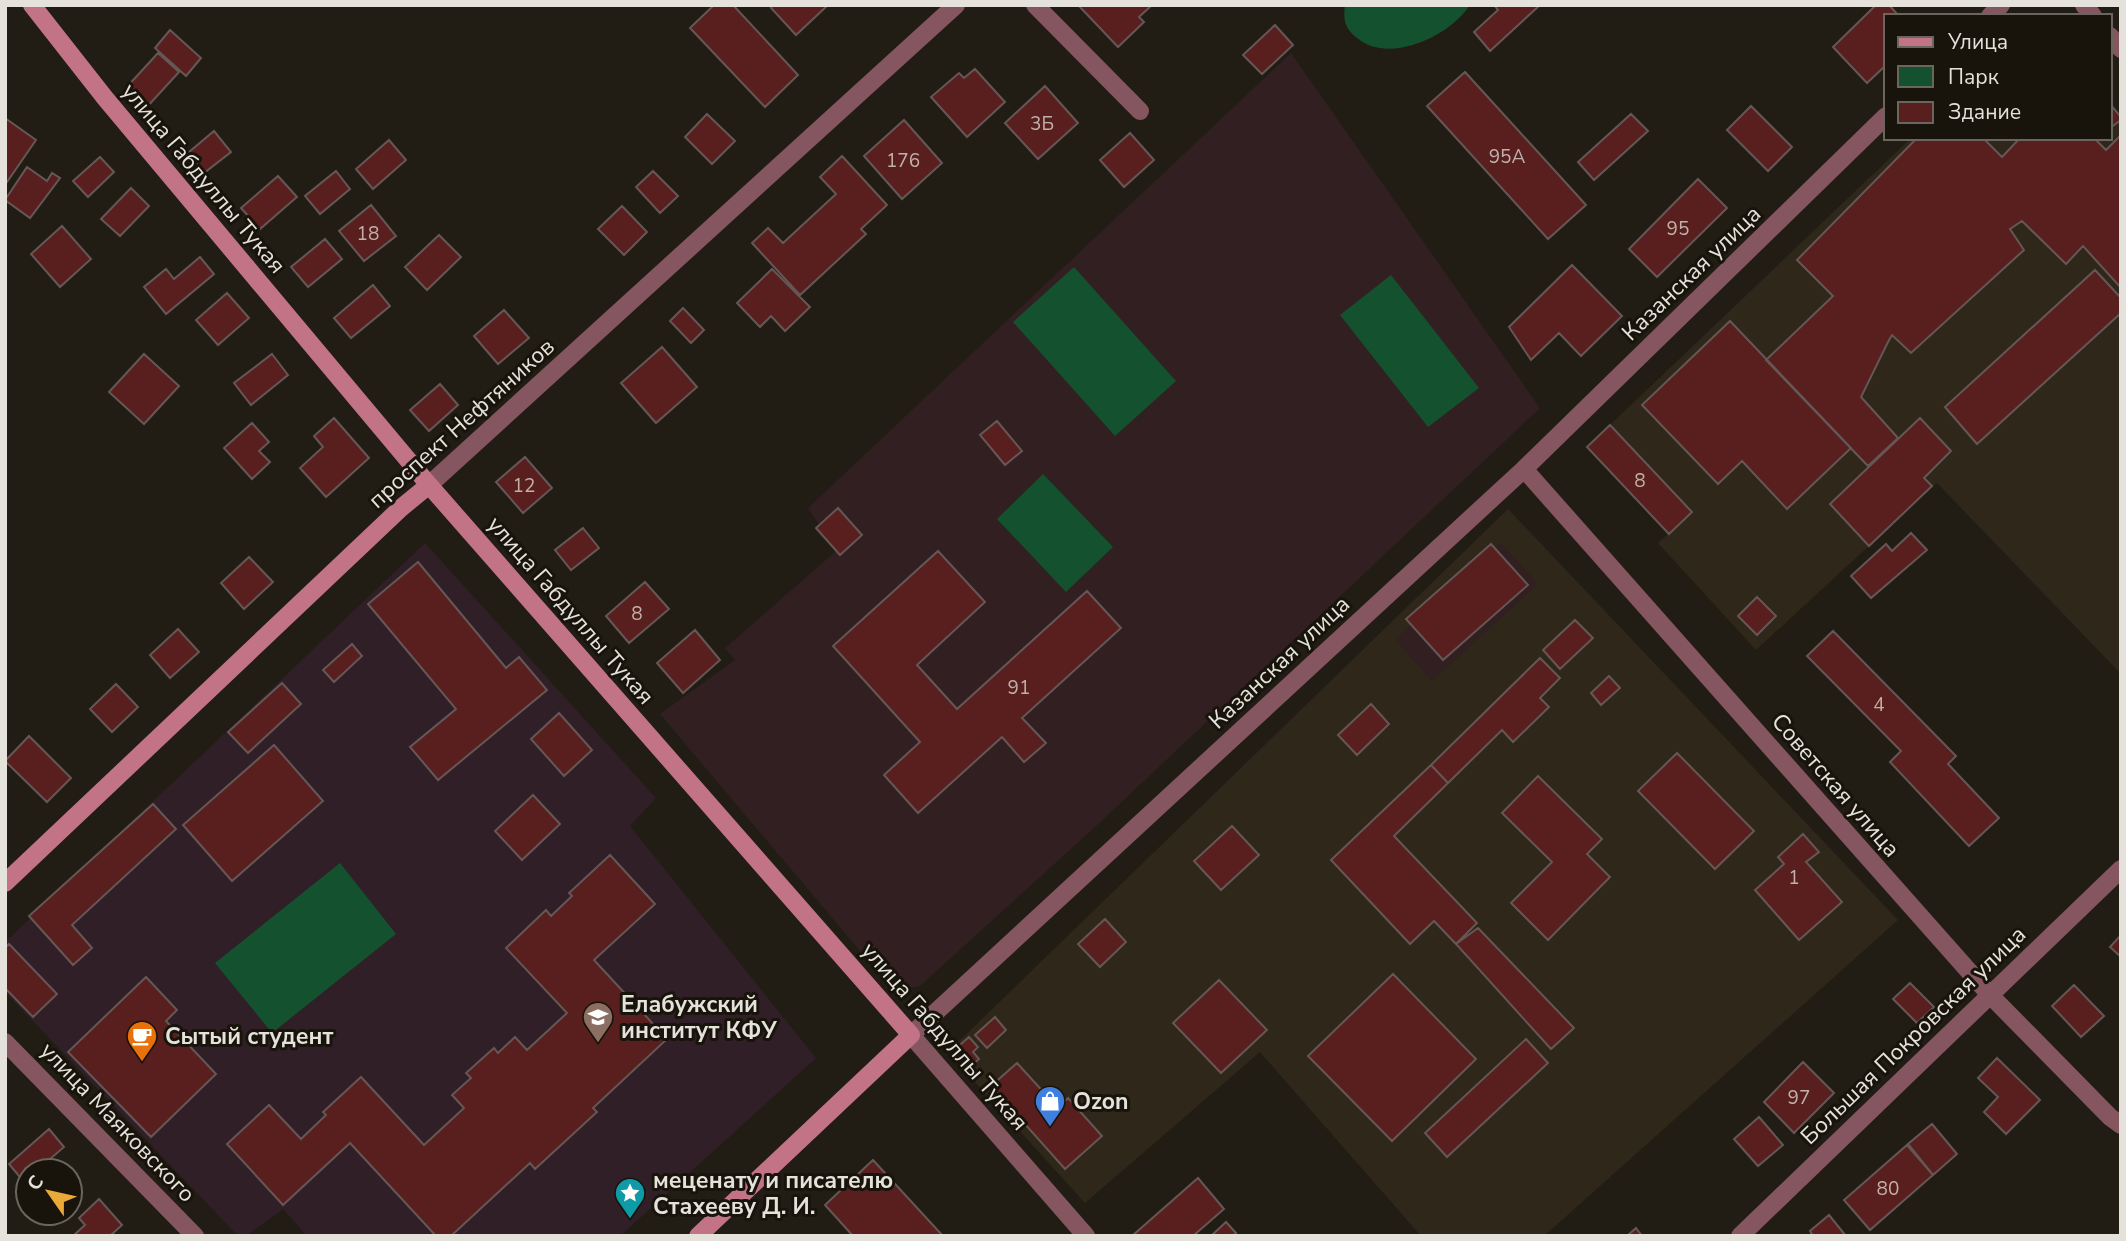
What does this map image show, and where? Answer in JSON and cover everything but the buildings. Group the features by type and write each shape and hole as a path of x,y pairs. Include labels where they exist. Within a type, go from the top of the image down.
{"main road":[{"name":"улица Габдуллы Тукая","path":"32,5 105,98 429,485 911,1035"},
{"name":"проспект Нефтяников","path":"5,883 401,508 429,485"},
{"name":"Казанская улица","path":"698,1236 911,1035"}],"street":[{"name":"проспект Нефтяников","path":"429,485 956,5"},
{"path":"1035,5 1140,111"},
{"name":"Казанская улица","path":"911,1035 1524,469 1884,118"},
{"name":"Советская улица","path":"1524,469 1990,995 2121,1125"},
{"name":"Большая Покровская улица","path":"1740,1236 2121,869"},
{"name":"улица Габдуллы Тукая","path":"911,1035 1086,1236"},
{"name":"улица Маяковского","path":"5,1042 195,1236"}],"shaded area":[{"path":"1291,53 1540,408 1094,828 920,986 899,990 888,984 660,714 735,660 725,648 837,550 808,508"},
{"path":"2112,109 2121,120 2121,674 1937,483 1756,650 1658,543 1668,534 1587,447 1909,140 2112,140"},
{"path":"1508,509 1898,920 1544,1236 1421,1236 1260,1052 1085,1203 948,1052"},
{"path":"425,543 656,798 630,826 816,1058 620,1236 307,1236 283,1209 246,1236 238,1236 5,992 5,942"},
{"path":"1501,543 1538,584 1432,681 1395,640"}],"green space":[{"path":"1345,5 1470,5 1461,16 1434,36 1402,48 1385,49 1370,46 1353,34 1346,24"},
{"path":"1074,267 1176,381 1115,436 1013,322"},
{"path":"1391,275 1479,388 1428,427 1340,315"},
{"path":"1043,474 1113,547 1066,592 997,519"},
{"path":"340,863 396,934 272,1033 215,963"}],"place":[{"name":"Елабужский институт КФУ","path":"598,1044"},
{"name":"Сытый студент","path":"142,1063"},
{"name":"Ozon","path":"1050,1128"},
{"name":"меценату и писателю Стахееву Д. И.","path":"630,1220"}]}
